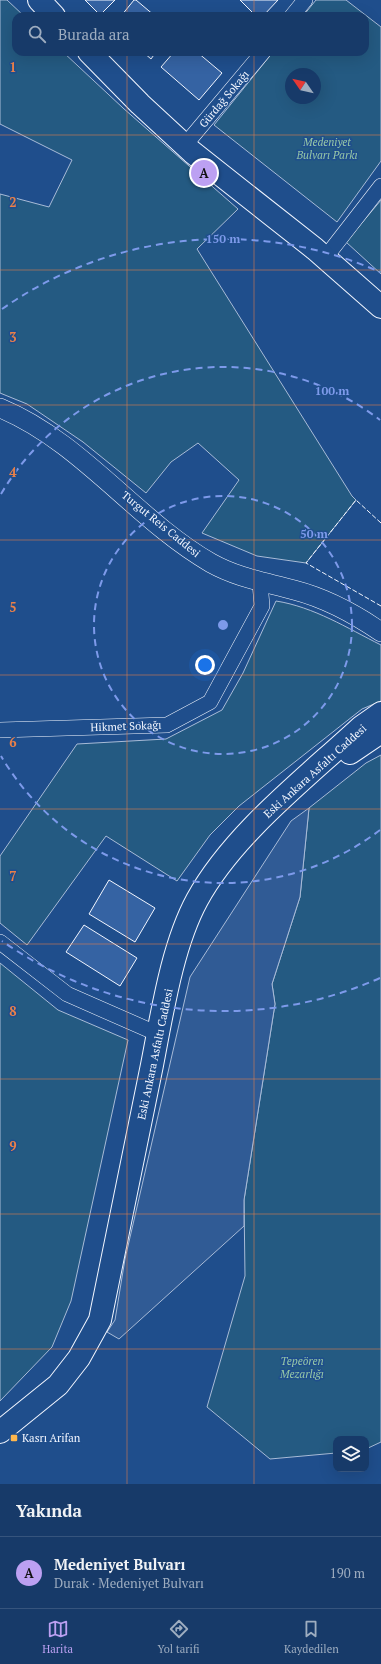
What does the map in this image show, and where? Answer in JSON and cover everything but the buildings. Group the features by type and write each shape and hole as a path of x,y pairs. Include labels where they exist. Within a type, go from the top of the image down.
{"main road":[{"path":"38,0 50,12"},
{"path":"93,56 140,104 185,145 325,258 381,307"},
{"name":"Eski Ankara Asfaltı Caddesi","path":"0,1432 58,1385 79,1358 100,1320 158,1034 178,947 197,901 218,869 251,829 361,727 381,713"},
{"path":"290,792 381,732"}],"street":[{"path":"295,12 305,0"},
{"name":"Gürdağ Sokağı","path":"185,145 260,56"},
{"path":"325,258 381,186"},
{"name":"Turgut Reis Caddesi","path":"0,408 15,414 48,433 190,549 231,572 260,583 295,590 320,598 350,613 381,632"},
{"name":"Hikmet Sokağı","path":"0,730 167,725 210,702 262,606 260,583"},
{"path":"0,942 67,994 158,1034"}],"green space":[{"path":"0,0 7,0 20,12 12,12 12,56 67,56 123,108 238,209 197,249 352,496 356,500 306,563 257,556 202,533 239,480 198,443 171,462 146,493 83,442 27,404 0,393 0,194 49,207 72,160 0,124"},
{"name":"Medeniyet Bulvarı Parkı","path":"316,0 346,0 362,12 306,12"},
{"name":"Medeniyet Bulvarı Parkı","path":"369,18 381,27 381,161 337,222 214,125 270,56 369,56"},
{"path":"381,200 381,274 346,242"},
{"path":"276,601 317,613 381,645 381,701 362,709 239,806 210,835 177,881 106,836 27,945 0,923 0,856 77,744 166,739 222,710 243,673"},
{"name":"Tepeören Mezarlığı","path":"381,755 381,1442 369,1448 369,1436 333,1436 333,1453 270,1459 207,1407 245,1276 244,1200 275,1004 272,984 300,897 309,808 366,763"},
{"path":"0,963 58,1010 128,1040 71,1301 52,1347 0,1401"}],"shaded area":[{"path":"309,808 300,897 272,984 275,1004 244,1200 244,1226 119,1339 107,1332 115,1320 125,1259 190,977 291,821"}],"fence":[{"path":"381,523 356,500 306,563 381,606"}],"place":[{"name":"Medeniyet Bulvarı","path":"204,173"},
{"name":"Kasrı Arifan","path":"14,1438"}]}
